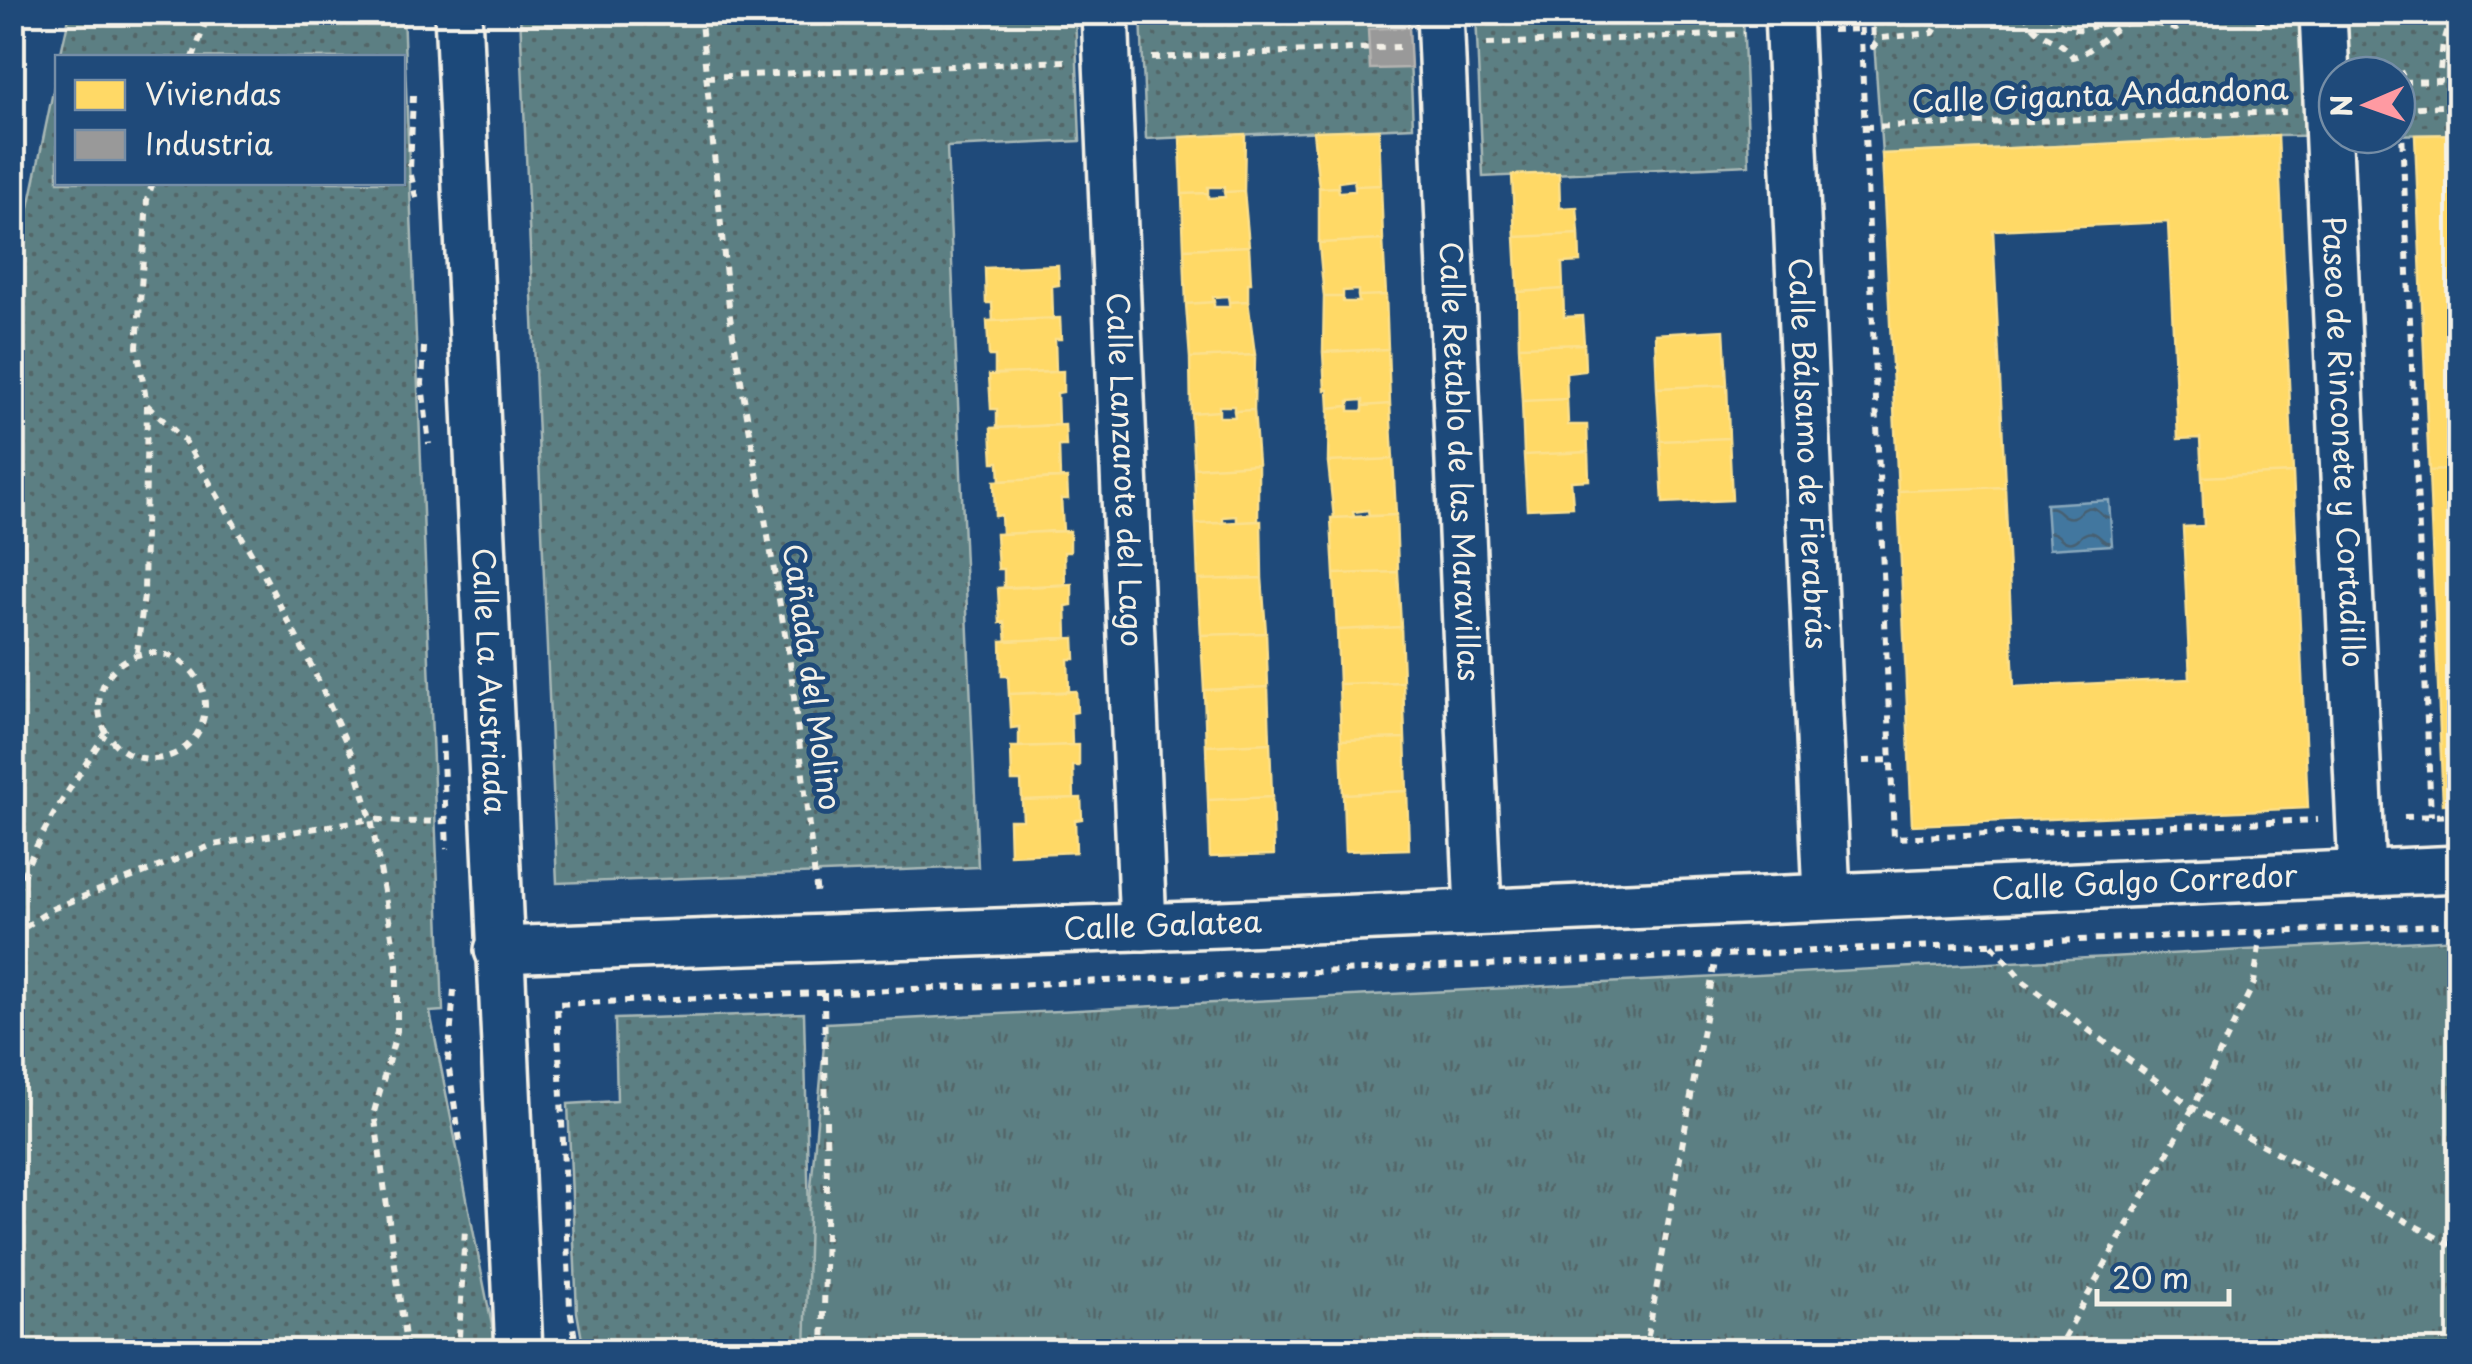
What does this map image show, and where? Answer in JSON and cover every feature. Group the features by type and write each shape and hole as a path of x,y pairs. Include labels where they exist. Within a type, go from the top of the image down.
{"street":[{"name":"Calle La Austriada","path":"458,12 519,1352"},
{"name":"Calle Lanzarote del Lago","path":"1105,12 1144,926"},
{"name":"Paseo de Rinconete y Cortadillo","path":"2323,12 2325,55"},
{"name":"Calle Bálsamo de Fierabrás","path":"1788,22 1827,896"},
{"name":"Calle Retablo de las Maravillas","path":"1441,29 1478,912"},
{"name":"Paseo de Rinconete y Cortadillo","path":"2329,155 2362,873"},
{"name":"Calle Galgo Corredor","path":"1827,896 2460,868"},
{"name":"Calle Galatea","path":"498,950 1827,896"}],"path":[{"path":"194,55 209,12"},
{"name":"Cañada del Molino","path":"700,12 730,317 790,663 820,937 827,1186 823,1352"},
{"path":"1860,12 1894,838 2460,814"},
{"path":"1872,12 1873,47 1881,38 1933,33 1945,12"},
{"path":"2024,12 2034,32 2067,47 2073,57 2082,55 2125,24 2137,20 2176,29 2199,12"},
{"path":"2047,12 2054,22 2082,31 2096,26 2111,12"},
{"path":"2417,82 2439,81 2443,42 2452,12"},
{"path":"1441,29 1788,22 1860,29"},
{"path":"2417,107 2460,105"},
{"name":"Calle Giganta Andandona","path":"1864,128 2317,111"},
{"path":"2401,155 2431,816"},
{"path":"137,652 144,596 147,404 136,346 147,200 152,185"},
{"path":"147,404 185,441 262,571 352,754 371,818 398,964 397,1032 374,1112 407,1352"},
{"path":"137,652 168,654 185,663 204,694 206,712 200,730 189,745 156,760 137,758 120,749 105,734 99,715 104,682 117,663 137,652"},
{"path":"12,907 50,822 105,734"},
{"path":"12,936 52,908 213,845 371,818 400,822 493,819"},
{"path":"577,1352 570,1308 556,1004 2460,924"},
{"path":"2056,1352 2194,1108 2254,983 2262,932"},
{"path":"1992,944 2023,982 2194,1108 2460,1250"},
{"path":"1645,1352 1717,955"}],"green space":[{"path":"70,13 403,13 405,55 60,55"},
{"path":"520,13 1075,13 1080,141 947,147 978,867 557,883"},
{"path":"1141,13 1408,13 1413,127 1146,139"},
{"path":"1476,13 1743,13 1749,165 1483,177"},
{"path":"1872,13 2459,13 2459,134 2417,135 2417,55 2317,55 2317,136 1882,154"},
{"path":"405,63 443,1011 430,1012 497,1351 13,1352 12,290 55,82 55,185 405,185"},
{"path":"2459,939 2459,1351 796,1352 826,1023"},
{"path":"804,1013 809,1217 805,1351 584,1351 577,1312 568,1104 617,1101 615,1019"}],"water":[{"path":"2109,500 2112,545 2049,549 2046,504"}],"building: Viviendas":[{"path":"1379,129 1381,185 1355,186 1354,180 1338,182 1338,187 1319,188 1313,131"},
{"path":"1245,134 1244,191 1224,192 1224,187 1208,187 1208,193 1182,194 1180,137"},
{"path":"2460,134 2460,469 2429,471 2417,135"},
{"path":"2278,136 2293,473 2202,477 2200,438 2178,439 2168,222 1993,230 2005,487 1898,491 1882,154"},
{"path":"1559,173 1560,208 1577,207 1579,234 1515,237 1512,175"},
{"path":"1381,185 1383,240 1319,243 1319,188 1338,187 1339,192 1355,191 1355,186"},
{"path":"1244,191 1249,246 1184,249 1182,194 1208,193 1208,198"},
{"path":"1579,234 1580,262 1562,263 1563,289 1518,292 1515,237"},
{"path":"1383,240 1386,295 1358,296 1358,290 1343,291 1343,297 1324,297 1319,243"},
{"path":"1249,246 1248,301 1229,302 1228,296 1213,297 1214,302 1186,304 1184,249"},
{"path":"1058,265 1059,285 1052,286 1053,319 993,321 992,303 986,303 985,268"},
{"path":"1563,289 1564,317 1582,316 1584,344 1519,346 1518,292"},
{"path":"1386,295 1388,349 1323,352 1324,297 1359,302 1358,296"},
{"path":"1248,301 1255,355 1190,358 1186,304 1214,302 1214,307 1229,307 1229,302"},
{"path":"1060,318 1061,339 1055,339 1056,372 995,374 995,356 989,356 987,321"},
{"path":"1724,330 1727,385 1657,388 1655,334"},
{"path":"1584,344 1585,371 1566,373 1567,399 1522,401 1519,346"},
{"path":"1388,349 1390,404 1363,406 1363,400 1329,408 1323,352"},
{"path":"1255,355 1254,410 1234,411 1234,406 1219,406 1219,411 1191,413 1190,358"},
{"path":"1063,371 1063,392 1057,393 1058,425 997,428 997,409 991,409 989,375"},
{"path":"1727,385 1729,438 1660,441 1657,388"},
{"path":"1567,399 1568,425 1587,425 1588,452 1524,455 1522,401"},
{"path":"1390,404 1393,459 1328,462 1329,408 1349,406 1349,411 1363,411 1363,406"},
{"path":"1254,410 1258,464 1194,468 1191,413 1219,411 1219,417 1235,417 1234,411"},
{"path":"1065,425 1066,446 1059,446 1060,478 1000,481 999,462 993,462 991,428"},
{"path":"1729,438 1732,500 1663,503 1660,441"},
{"path":"1588,452 1589,480 1571,481 1573,507 1527,509 1524,455"},
{"path":"1393,459 1396,515 1369,516 1368,510 1353,512 1354,517 1334,518 1328,462"},
{"path":"1258,464 1258,521 1237,522 1237,516 1223,517 1223,523 1196,524 1194,468"},
{"path":"2460,469 2460,803 2443,804 2429,471"},
{"path":"2293,473 2308,808 1912,825 1898,491 2005,487 2014,687 2190,679 2183,527 2204,526 2202,477"},
{"path":"1067,478 1068,499 1061,499 1063,531 1002,534 1001,515 995,516 994,481"},
{"path":"1396,515 1398,572 1334,574 1331,518"},
{"path":"1261,521 1262,578 1198,580 1196,524"},
{"path":"1070,531 1070,552 1064,552 1065,585 1004,588 1004,569 998,569 996,534"},
{"path":"1398,572 1401,627 1337,630 1334,574"},
{"path":"1262,578 1266,633 1201,635 1198,580"},
{"path":"1072,584 1072,605 1066,606 1067,638 1007,641 1005,622 1000,623 998,588"},
{"path":"1401,627 1403,682 1339,684 1337,630"},
{"path":"1266,633 1268,687 1204,690 1201,635"},
{"path":"1074,638 1075,659 1068,659 1069,692 1009,694 1008,676 1002,676 1001,641"},
{"path":"1403,682 1405,738 1341,740 1339,684"},
{"path":"1268,687 1270,743 1206,746 1204,690"},
{"path":"1076,691 1077,712 1071,713 1072,745 1019,747 1019,727 1011,728 1009,694"},
{"path":"1405,738 1407,791 1343,794 1341,740"},
{"path":"1270,743 1272,797 1208,800 1206,746"},
{"path":"1079,745 1079,766 1073,766 1074,798 1022,800 1021,781 1012,781 1011,747"},
{"path":"1407,791 1409,849 1345,851 1343,794"},
{"path":"1272,797 1274,855 1210,857 1208,800"},
{"path":"1081,798 1082,819 1075,820 1076,852 1010,855 1009,820 1023,820 1022,800"}],"building: Industria":[{"path":"1409,27 1411,68 1370,69 1368,29"}]}
